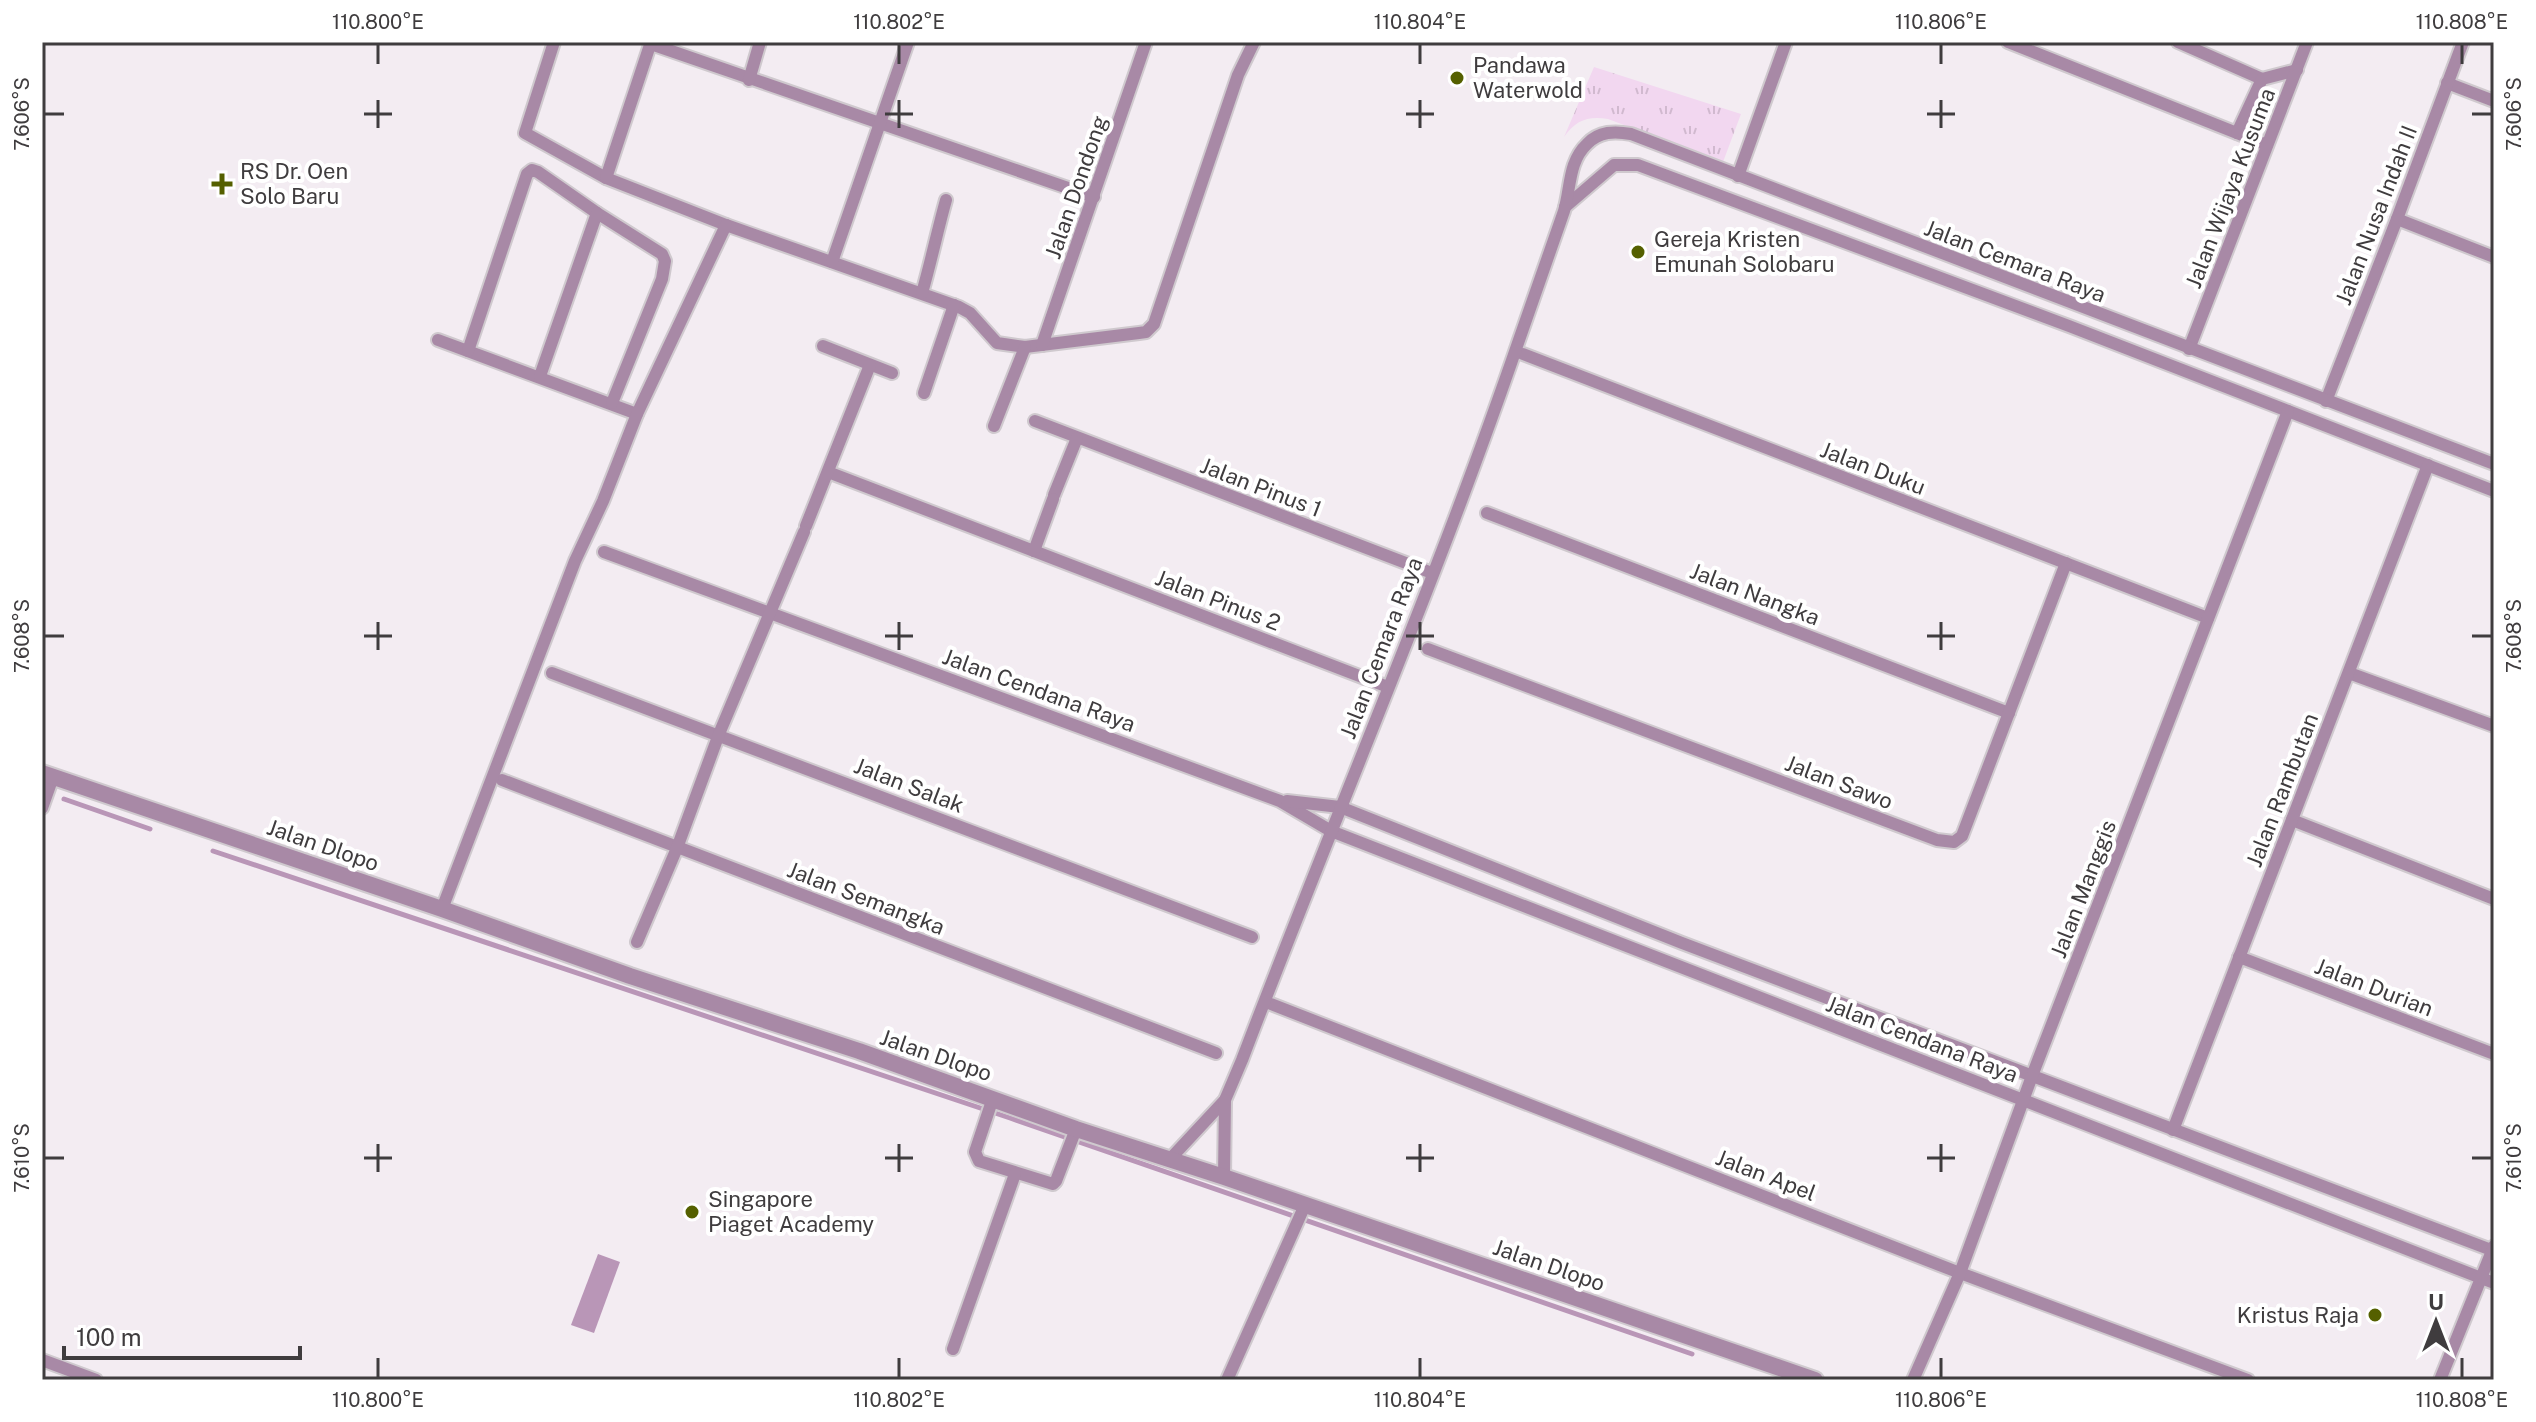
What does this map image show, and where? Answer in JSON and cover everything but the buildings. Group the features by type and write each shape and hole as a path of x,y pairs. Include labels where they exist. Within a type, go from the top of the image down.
{"street":[{"path":"554,42 525,133 606,178 726,225 954,305 970,313 997,343 1025,347 1146,332 1154,324 1238,75 1254,42"},
{"path":"749,80 760,42"},
{"path":"832,262 908,42"},
{"name":"Jalan Dondong","path":"1042,345 1146,42"},
{"path":"1738,176 1786,42"},
{"path":"2008,42 2267,145"},
{"path":"2178,42 2262,79 2297,70"},
{"name":"Jalan Wijaya Kusuma","path":"2189,349 2307,42"},
{"name":"Jalan Nusa Indah II","path":"2326,401 2463,42"},
{"path":"606,178 651,43 749,80 1094,197"},
{"path":"2237,133 2262,79"},
{"path":"2447,83 2494,101"},
{"name":"Jalan Cemara Raya","path":"1225,1100 1334,832 1515,351 1565,207 1572,167 1579,153 1592,139 1610,132 1631,134 2494,464"},
{"name":"Jalan Cemara Raya","path":"1565,207 1609,168 1625,163 1638,165 2069,326 2494,491"},
{"path":"1708,191 1717,168"},
{"path":"468,351 529,171 538,172 662,254 665,261 662,279 612,403"},
{"path":"922,293 946,200"},
{"path":"540,376 597,213"},
{"path":"2397,219 2494,257"},
{"path":"442,909 575,561 603,501 637,414 726,225"},
{"path":"924,393 954,305"},
{"path":"2069,326 2077,306"},
{"path":"438,340 637,414"},
{"path":"823,346 892,373"},
{"path":"994,426 1025,347"},
{"name":"Jalan Duku","path":"1523,354 2208,618"},
{"path":"637,942 870,365"},
{"name":"Jalan Manggis","path":"1913,1380 1960,1273 2023,1099 2288,411"},
{"name":"Jalan Pinus 1","path":"1035,421 1432,573"},
{"path":"1034,551 1077,438"},
{"name":"Jalan Rambutan","path":"2173,1130 2428,465"},
{"name":"Jalan Pinus 2","path":"828,472 1388,687"},
{"name":"Jalan Nangka","path":"1487,513 2009,713"},
{"name":"Jalan Cendana Raya","path":"604,552 1280,801 1334,832 2488,1281"},
{"name":"Jalan Sawo","path":"1428,649 1947,842 1954,842 1962,836 2066,563"},
{"name":"Jalan Salak","path":"552,673 1252,937"},
{"path":"2349,673 2494,726"},
{"name":"Jalan Semangka","path":"502,780 1216,1053"},
{"path":"42,808 48,783"},
{"name":"Jalan Dlopo","path":"48,783 442,909 990,1107 1171,1158 1224,1177 1302,1213 1815,1380"},
{"name":"Jalan Cendana Raya","path":"1280,801 1342,808 1682,943 2493,1249"},
{"path":"2292,820 2494,899"},
{"path":"1674,964 1682,943"},
{"name":"Jalan Durian","path":"2239,957 2494,1054"},
{"name":"Jalan Apel","path":"1271,1004 1960,1273 2248,1380"},
{"path":"1171,1158 1225,1100"},
{"path":"1224,1177 1225,1100"},
{"path":"990,1107 975,1157 1015,1174 1053,1184 1075,1132"},
{"path":"953,1349 1015,1174"},
{"path":"1227,1380 1302,1213"},
{"path":"2440,1380 2488,1281 2493,1249"},
{"path":"42,1360 96,1380"}],"green space":[{"path":"1594,67 1741,114 1723,162 1608,119 1583,120 1564,137"}],"shaded area":[{"path":"598,1254 620,1262 594,1333 571,1325"}],"waterway":[{"path":"64,799 150,829"},
{"path":"213,851 1010,1118 1692,1354"}],"place":[{"name":"Pandawa Waterwold","path":"1457,78"},
{"name":"RS Dr. Oen Solo Baru","path":"222,184"},
{"name":"Gereja Kristen Emunah Solobaru","path":"1638,252"},
{"name":"Singapore Piaget Academy","path":"692,1212"},
{"name":"Kristus Raja","path":"2375,1315"}]}
